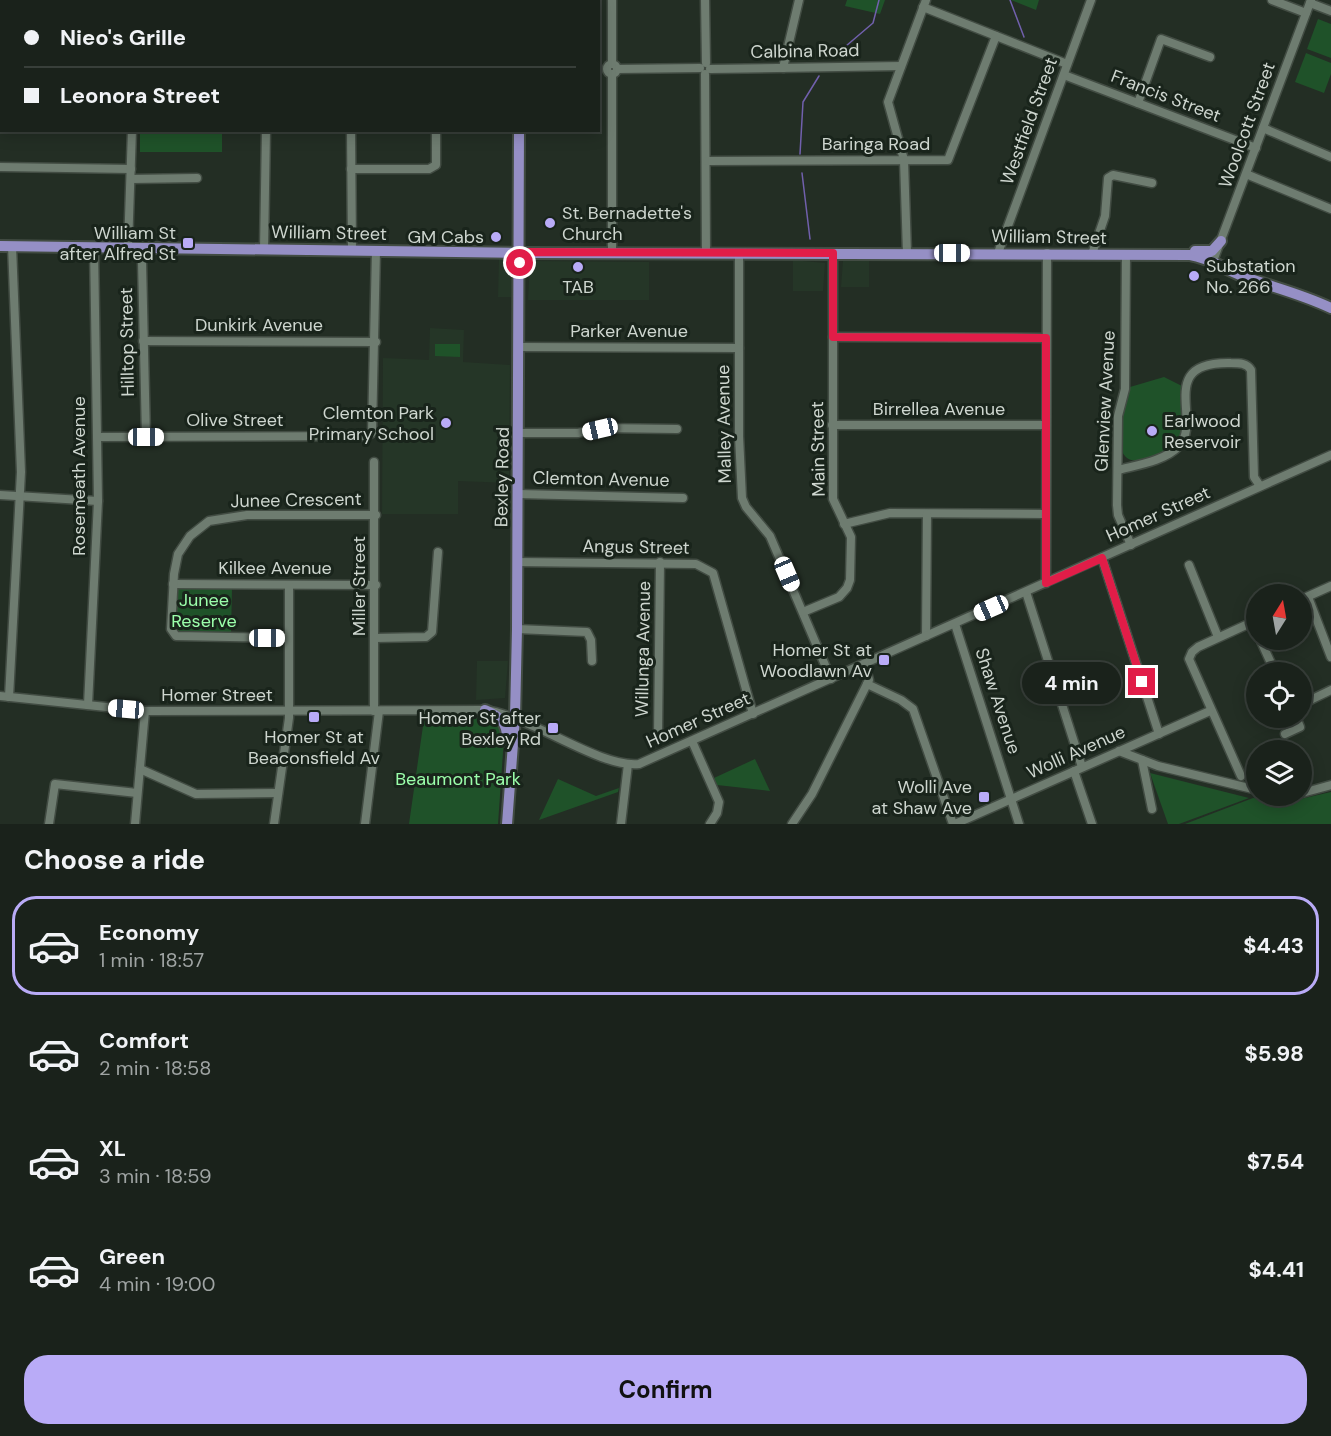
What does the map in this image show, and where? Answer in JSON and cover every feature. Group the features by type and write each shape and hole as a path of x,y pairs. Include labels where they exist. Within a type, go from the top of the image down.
{"main road":[{"name":"Bexley Road","path":"507,824 515,717 517,629 519,132"},
{"path":"1169,255 1175,252 1212,251 1221,241"},
{"name":"William Street","path":"0,246 612,253 1047,253 1194,256 1213,261 1237,274 1296,293 1331,308"},
{"path":"485,710 499,718 506,726 507,754 511,765"}],"street":[{"path":"612,0 609,69 612,253"},
{"path":"705,0 706,253"},
{"path":"783,68 799,0"},
{"name":"Westfield Street","path":"998,253 1091,0"},
{"path":"1272,0 1306,13"},
{"path":"1311,2 1331,11"},
{"name":"Woolcott Street","path":"1213,261 1311,2"},
{"path":"907,253 904,160 888,102 924,3 996,36 1067,64"},
{"name":"Baringa Road","path":"707,161 948,160 996,36"},
{"path":"1138,103 1161,39 1210,57"},
{"name":"Calbina Road","path":"609,69 901,66"},
{"name":"Francis Street","path":"1064,75 1256,148"},
{"path":"1263,128 1331,156"},
{"path":"128,248 132,132"},
{"path":"264,249 266,132"},
{"path":"351,132 352,250"},
{"path":"351,169 429,169 436,165 436,132"},
{"path":"0,167 131,169"},
{"path":"1246,174 1331,209"},
{"path":"1092,254 1105,216 1108,178 1113,176 1152,183"},
{"path":"131,179 197,178"},
{"path":"4,697 20,496 12,246"},
{"name":"Rosemeath Avenue","path":"88,705 98,501 94,247"},
{"name":"Hilltop Street","path":"146,437 142,262 148,248"},
{"path":"376,250 376,342"},
{"name":"Malley Avenue","path":"739,253 742,498 746,507 770,536 831,679"},
{"name":"Main Street","path":"803,612 839,597 847,588 851,537 833,499 833,253"},
{"path":"1046,583 1047,253"},
{"name":"Glenview Avenue","path":"1126,255 1125,389 1118,416 1118,515 1131,545"},
{"path":"833,337 1046,338"},
{"name":"Dunkirk Avenue","path":"143,341 376,342"},
{"name":"Olive Street","path":"98,437 367,436 372,434 376,342"},
{"name":"Parker Avenue","path":"519,347 739,348"},
{"path":"1118,470 1164,456 1179,446 1184,436 1186,386 1191,375 1206,364 1235,363 1249,366 1251,370 1254,477 1260,486"},
{"name":"Birrellea Avenue","path":"832,425 1046,425"},
{"path":"519,433 578,434 600,429 677,429"},
{"name":"Homer Street","path":"4,697 145,711 485,710 515,717 611,760 628,764 645,762 1331,455"},
{"name":"Miller Street","path":"365,824 377,711 374,462"},
{"name":"Clemton Avenue","path":"518,494 683,498"},
{"path":"0,495 98,501"},
{"path":"844,524 884,514 1046,514"},
{"path":"926,636 927,514"},
{"name":"Junee Crescent","path":"288,638 176,636 171,629 173,584 177,560 185,542 202,526 218,518 247,515 376,515"},
{"path":"375,638 426,637 432,632 438,552"},
{"path":"1102,558 1159,734"},
{"name":"Angus Street","path":"517,562 696,564 713,573 753,714"},
{"name":"Willunga Avenue","path":"658,736 660,562"},
{"path":"1189,565 1218,637"},
{"name":"Kilkee Avenue","path":"173,584 376,585"},
{"path":"274,824 289,711 289,585"},
{"path":"1312,595 1331,586"},
{"path":"1026,592 1092,824"},
{"path":"1312,614 1331,657"},
{"name":"Shaw Avenue","path":"955,624 1019,824"},
{"path":"1241,776 1210,711 1189,659 1192,652 1246,625"},
{"path":"517,629 587,632 591,640 592,661"},
{"path":"792,824 812,794 867,684 869,676 865,664"},
{"path":"867,684 901,700 913,709 954,824"},
{"path":"1312,699 1331,690"},
{"path":"135,824 145,711"},
{"name":"Wolli Avenue","path":"954,824 1210,711"},
{"path":"1285,734 1298,728"},
{"path":"692,741 719,802 717,813 710,824"},
{"path":"1119,751 1196,777 1246,788"},
{"path":"1142,760 1152,809"},
{"path":"621,824 628,764"},
{"path":"140,769 196,794 278,794"},
{"path":"49,824 55,784 137,793"},
{"path":"1312,791 1331,786"}],"shaded area":[{"path":"499,259 508,259 512,263 511,297 498,297"},
{"path":"793,260 825,263 823,291 793,291"},
{"path":"530,261 649,262 649,300 528,300"},
{"path":"843,261 869,261 869,287 841,287"},
{"name":"Clemton Park Primary School","path":"430,328 464,330 463,362 510,365 509,483 458,481 458,514 382,514 383,358 429,360"},
{"path":"477,661 508,661 505,698 476,700"}],"green space":[{"path":"847,0 885,0 880,14 845,6"},
{"path":"1011,0 1039,0 1036,10"},
{"path":"1318,19 1331,24 1331,58 1307,49"},
{"path":"1306,53 1331,63 1331,74 1324,93 1295,82"},
{"path":"140,132 222,132 222,152 140,152"},
{"path":"435,344 460,344 460,357 435,356"},
{"path":"1164,377 1182,386 1183,419 1179,437 1171,447 1153,456 1137,460 1127,458 1122,451 1120,440 1130,387"},
{"name":"Junee Reserve","path":"178,587 232,588 231,634 176,633"},
{"name":"Beaumont Park","path":"424,719 497,720 504,738 498,824 409,824"},
{"path":"755,759 770,791 717,785 714,778"},
{"path":"1150,773 1246,797 1179,824 1168,824"},
{"path":"558,779 596,796 619,788 618,792 539,820"},
{"path":"1331,792 1331,824 1185,824 1246,801 1246,806 1312,806 1312,796"}],"waterway":[{"path":"846,46 873,23 879,0"},
{"path":"1010,0 1024,37"},
{"path":"800,154 803,102 819,76"},
{"path":"802,173 810,239"}],"place":[{"name":"St. Bernadette's Church","path":"550,223"},
{"name":"GM Cabs","path":"496,237"},
{"name":"William St after Alfred St","path":"188,243"},
{"name":"TAB","path":"578,267"},
{"name":"Substation No. 266","path":"1194,276"},
{"name":"Clemton Park Primary School","path":"446,423"},
{"name":"Earlwood Reservoir","path":"1152,431"},
{"name":"Homer St at Woodlawn Av","path":"884,660"},
{"name":"Homer St at Beaconsfield Av","path":"314,717"},
{"name":"Homer St after Bexley Rd","path":"553,728"},
{"name":"Wolli Ave at Shaw Ave","path":"984,797"}],"route":[{"path":"520,263 520,252 833,253 833,337 1046,338 1046,583 1102,558 1142,682"}]}
